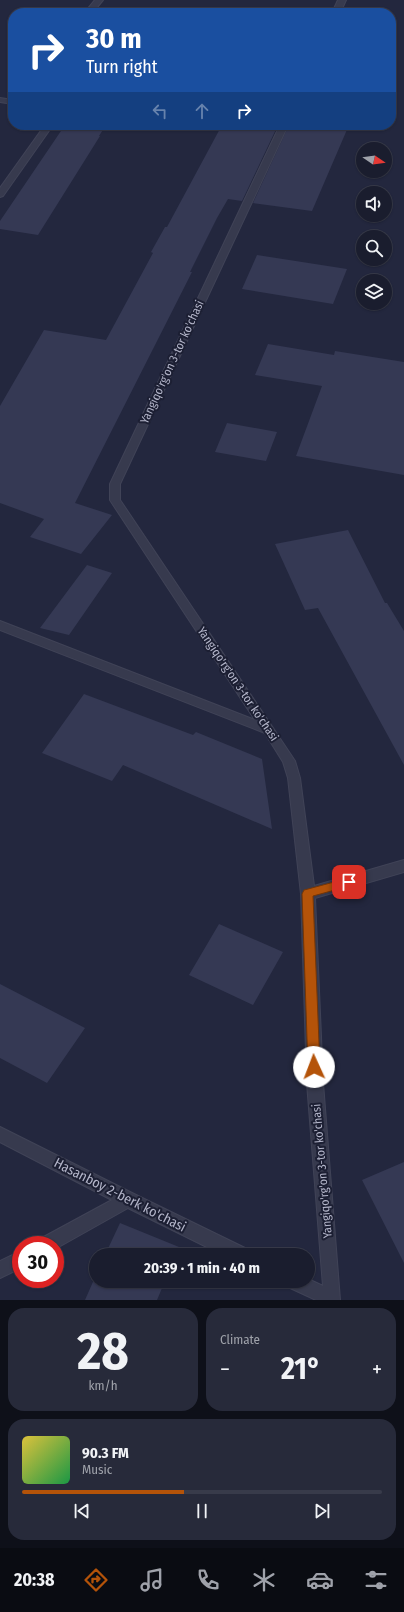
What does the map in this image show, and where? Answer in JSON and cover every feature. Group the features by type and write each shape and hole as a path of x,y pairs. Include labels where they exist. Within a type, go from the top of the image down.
{"street":[{"path":"92,8 99,0"},
{"path":"0,194 45,130"},
{"name":"Yangiqo'rg'on 3-tor ko'chasi","path":"282,130 115,484 115,500 289,761 294,778 308,894 315,1082 332,1300"},
{"path":"0,625 269,730"},
{"path":"308,894 404,866"},
{"name":"Hasanboy 2-berk ko'chasi","path":"0,1134 128,1200 227,1248"},
{"path":"62,1236 128,1200"},
{"path":"0,1270 12,1264"},
{"path":"308,1288 332,1300"}],"building":[{"path":"62,130 103,130 38,235 0,229 0,221"},
{"path":"219,130 276,130 242,201 228,199 217,218 190,272 192,272 75,503 112,515 81,554 30,537 44,519 0,503 0,406 44,330 106,340 153,253 151,252 165,227 167,227"},
{"path":"287,130 347,130 312,211 253,203"},
{"path":"257,255 347,269 333,304 242,289"},
{"path":"268,344 334,355 335,351 404,362 404,475 296,456 322,386 255,375"},
{"path":"227,423 277,432 266,461 215,452"},
{"path":"348,530 385,603 387,603 404,631 404,765 318,608 305,610 275,544"},
{"path":"87,565 112,573 69,635 40,628"},
{"path":"84,694 193,735 196,732 262,759 272,829 123,765 112,781 42,753"},
{"path":"219,924 283,952 253,1005 189,975"},
{"path":"0,984 85,1028 47,1083 0,1058"},
{"path":"404,1162 404,1263 362,1180"},
{"path":"120,1223 179,1247 179,1248 108,1248"},
{"path":"90,1288 162,1288 157,1300 85,1300"}],"route":[{"path":"314,1067 308,894 349,882"}]}
